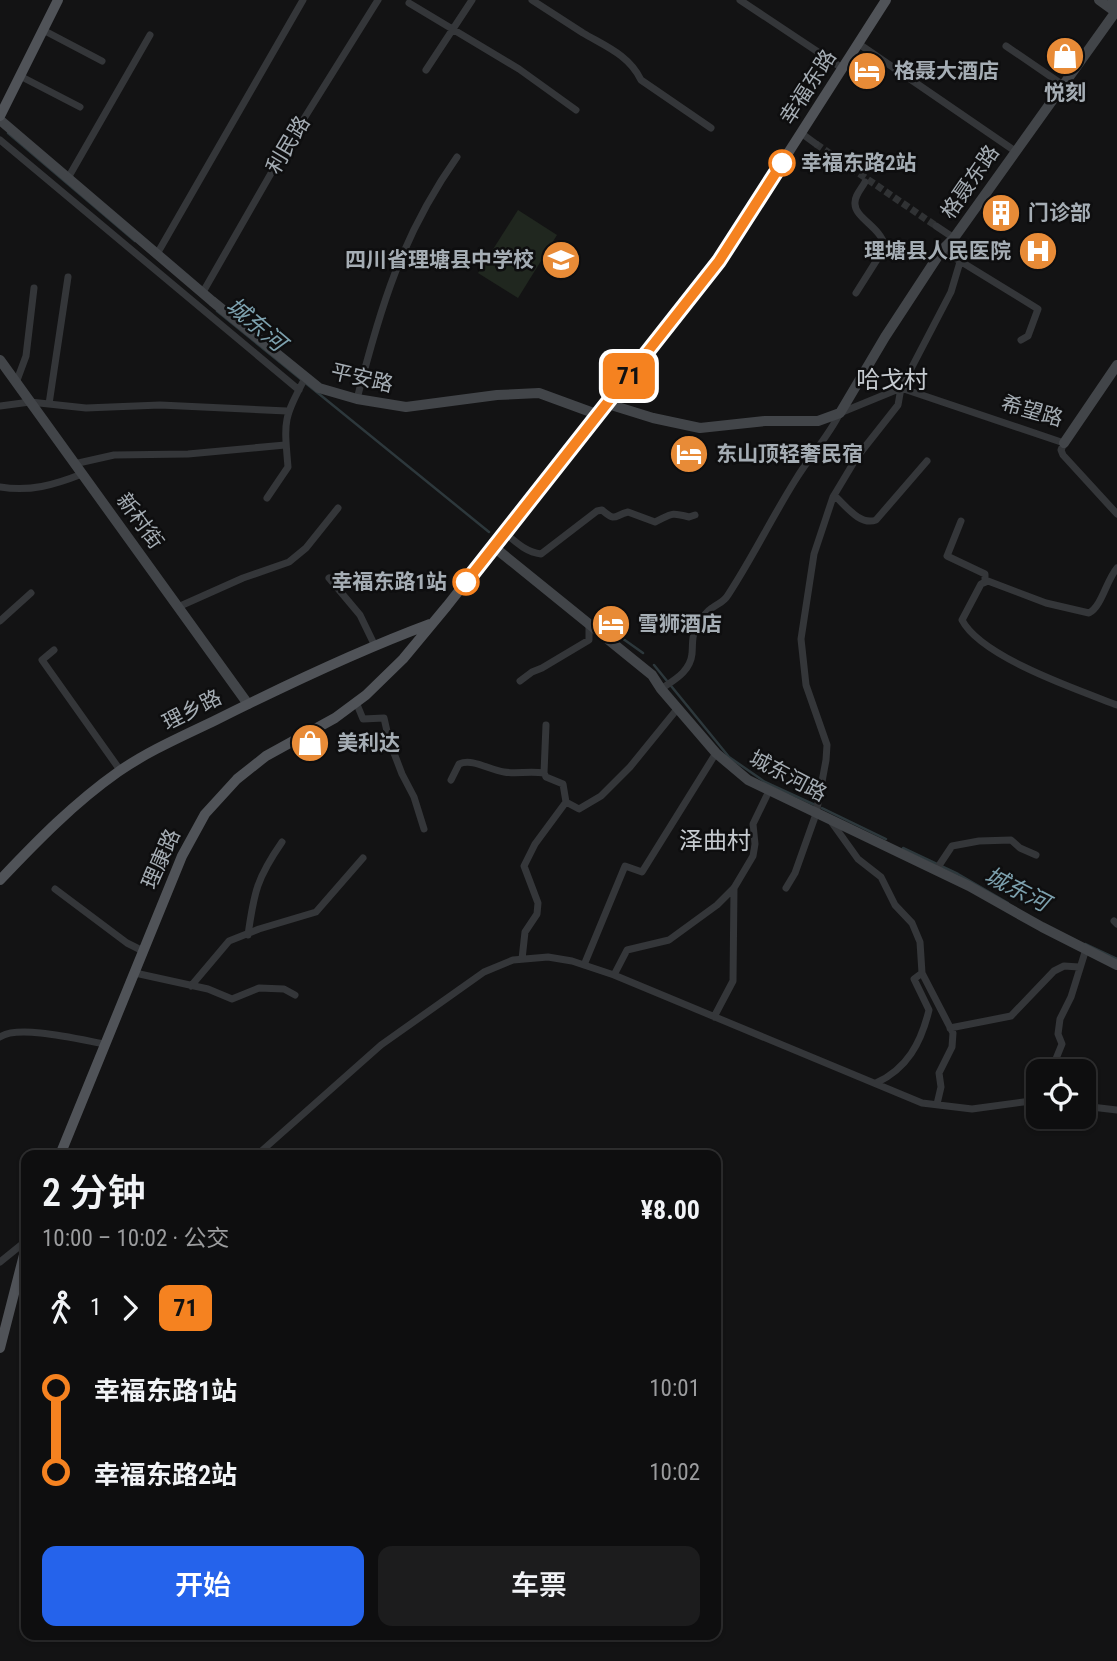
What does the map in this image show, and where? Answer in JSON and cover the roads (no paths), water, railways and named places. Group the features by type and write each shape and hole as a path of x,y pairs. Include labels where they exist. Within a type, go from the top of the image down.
{"main road":[{"path":"0,118 58,0"},
{"name":"幸福东路","path":"403,659 719,261 886,0"},
{"name":"理乡路","path":"0,880 65,814 120,770 248,704 389,639 432,623"},
{"path":"389,639 399,647 403,659"},
{"name":"理康路","path":"62,1150 186,847 212,805 237,779 266,756 335,718 382,682 403,659"},
{"path":"0,1348 21,1266"}],"street":[{"path":"158,254 303,0"},
{"name":"利民路","path":"203,292 285,149 378,0"},
{"path":"426,70 472,0"},
{"path":"532,0 585,34 606,44 635,68 641,80 711,128"},
{"path":"740,0 842,68"},
{"path":"1099,0 1116,8"},
{"path":"409,3 519,69 576,110"},
{"name":"格聂东路","path":"840,413 891,327 942,250 954,238 1116,8"},
{"path":"43,30 102,61"},
{"path":"68,178 149,35"},
{"path":"859,44 1015,151"},
{"path":"1006,46 1063,85"},
{"path":"20,76 80,107"},
{"name":"平安路","path":"0,118 203,292 302,383 356,399 406,407 544,394 599,415"},
{"path":"801,133 816,144"},
{"path":"0,140 302,383 287,411 284,434 288,467 267,498"},
{"path":"356,399 379,312 402,253 434,190 457,157"},
{"path":"856,293 884,247 881,236 855,207 855,200 865,182"},
{"path":"936,226 954,238"},
{"path":"942,250 1038,309 1028,337 1021,340"},
{"path":"786,888 795,873 816,812 827,761 827,745 806,685 801,639 814,554 834,495 857,457 898,405 901,388 951,292 960,262"},
{"path":"49,404 68,277"},
{"path":"16,383 26,356 34,288"},
{"name":"新村街","path":"0,360 248,704"},
{"name":"希望路","path":"901,388 1065,443 1117,365"},
{"path":"608,404 653,418 700,428 765,421 818,421 901,388"},
{"path":"0,406 30,402 86,408 160,405 287,411"},
{"path":"666,686 690,662 693,632 706,613 729,594 783,500 828,437 840,413"},
{"path":"1065,443 1061,450 1063,455 1117,514"},
{"path":"74,464 114,455 188,454 285,444"},
{"path":"834,495 862,520 872,522 927,461"},
{"path":"0,487 34,489 54,485 82,474"},
{"path":"178,607 243,578 289,562 306,548 338,508"},
{"path":"505,533 520,546 541,554 602,510 610,517 617,518 628,512 655,522 670,513 689,517 695,515"},
{"path":"961,522 947,556 985,573 985,581 962,617 972,635 1027,668 1117,705"},
{"name":"城东河路","path":"494,547 666,686 678,708 736,772 830,820 938,866 1086,949 1115,960"},
{"path":"985,581 1046,603 1089,613 1096,608 1107,582 1117,568"},
{"path":"329,578 359,615 375,646"},
{"path":"0,621 31,593"},
{"path":"520,681 532,671 542,668 589,640 589,623"},
{"path":"54,650 42,660 120,770"},
{"path":"356,702 363,719 384,718 424,829"},
{"path":"566,802 579,809 601,796 653,741 678,708"},
{"path":"522,959 525,932 537,914 538,903 524,866 535,844 566,802 563,783 546,777 544,773 546,725"},
{"path":"584,965 625,866 642,872 716,753"},
{"path":"451,780 460,764 466,762 507,772 544,773"},
{"path":"614,975 627,950 669,940 717,905 734,888 753,856 755,844 752,824 769,791"},
{"path":"830,820 858,859 881,877 895,905 912,923 920,942 922,973 953,1033 952,1047 939,1073 941,1087 937,1104"},
{"path":"938,866 952,846 979,841 1011,840 1020,848 1036,855"},
{"path":"248,935 259,879 282,842"},
{"path":"191,986 229,941 317,912 363,858"},
{"path":"55,888 127,943 143,951"},
{"path":"714,1017 733,981 734,888"},
{"path":"1056,1059 1062,1044 1058,1034 1060,1019 1071,997 1086,949"},
{"path":"263,1150 405,1026 484,972 522,959 558,958 614,975 922,1103 972,1109 1026,1101"},
{"path":"950,1028 1011,1016 1055,971 1063,966 1079,967"},
{"path":"135,973 208,989 232,999 259,988 284,989 295,995"},
{"path":"876,1083 894,1074 908,1059 918,1042 929,1010 914,979 922,973"},
{"path":"0,1037 6,1033 21,1032 105,1044"},
{"path":"1096,1108 1117,1110"},
{"path":"0,1262 21,1245"}],"waterway":[{"name":"城东河","path":"8,133 135,241"},
{"name":"城东河","path":"217,311 489,532"},
{"name":"城东河","path":"605,626 643,653"},
{"name":"城东河","path":"654,665 729,757 765,782 815,805"},
{"name":"城东河","path":"822,808 886,839"},
{"name":"城东河","path":"903,848 958,874 1008,903"},
{"name":"城东河","path":"1085,944 1117,959"}],"tunnel":[{"path":"816,144 936,226"}],"place":[{"name":"悦刻","path":"1065,56"},
{"name":"格聂大酒店","path":"867,71"},
{"name":"幸福东路2站","path":"782,163"},
{"name":"门诊部","path":"1001,213"},
{"name":"理塘县人民医院","path":"1038,251"},
{"name":"四川省理塘县中学校","path":"561,260"},
{"name":"东山顶轻奢民宿","path":"689,454"},
{"name":"幸福东路1站","path":"466,582"},
{"name":"雪狮酒店","path":"611,624"},
{"name":"美利达","path":"310,743"}],"district":[{"name":"哈戈村","path":"892,380"},
{"name":"泽曲村","path":"715,841"}]}
